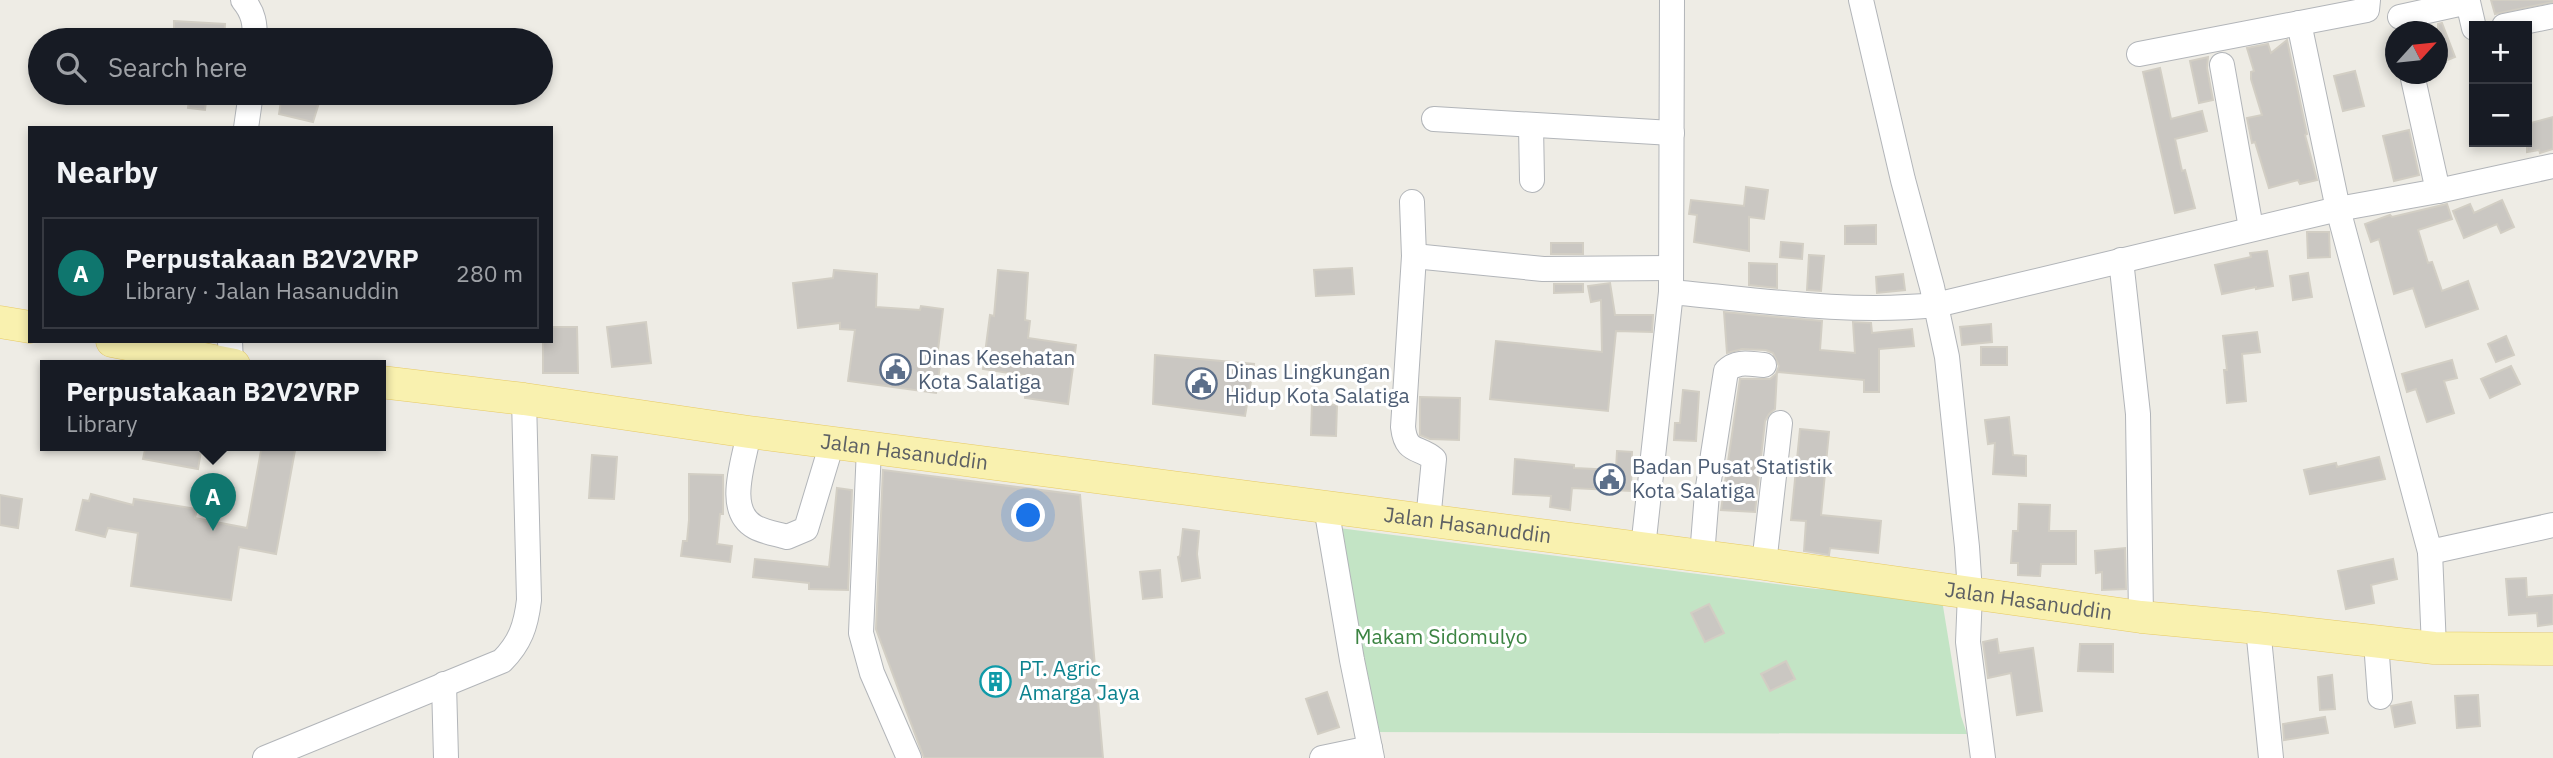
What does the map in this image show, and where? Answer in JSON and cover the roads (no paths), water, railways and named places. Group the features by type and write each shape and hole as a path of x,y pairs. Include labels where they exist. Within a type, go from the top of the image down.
{"main road":[{"path":"0,322 28,327"},
{"path":"125,343 227,359"},
{"name":"Jalan Hasanuddin","path":"386,383 1764,564 2141,617 2434,648 2553,649"}],"street":[{"path":"243,0 252,10 254,28"},
{"path":"1643,548 1671,280 1672,0"},
{"path":"1861,0 1947,357 1970,593 1968,642 1983,758"},
{"path":"2139,54 2367,10 2368,0"},
{"path":"2400,16 2468,2 2472,21"},
{"path":"2528,21 2553,16"},
{"path":"2300,23 2338,209 2430,552 2434,648"},
{"path":"2222,65 2251,228"},
{"path":"2415,84 2438,191"},
{"path":"246,126 249,105"},
{"path":"1434,119 1672,133"},
{"path":"1531,125 1532,180"},
{"path":"1415,257 1671,280 1822,307 1874,309 1936,306 2251,228 2553,166"},
{"path":"1412,202 1415,257 1403,428 1410,447 1434,459 1428,521"},
{"path":"2121,260 2138,414 2141,617"},
{"path":"1702,556 1707,493 1726,371 1734,364 1740,363 1764,365"},
{"path":"265,758 502,661 516,647 527,621 529,600 524,399"},
{"path":"1764,564 1780,423"},
{"path":"749,432 737,490 740,511 752,526 787,537 806,529 832,443"},
{"path":"869,448 861,633 872,673 909,758"},
{"path":"1322,758 1371,753 1326,507"},
{"path":"2430,552 2553,525"},
{"path":"2258,628 2271,758"},
{"path":"2376,642 2380,697"},
{"path":"444,684 446,758"}],"place":[{"name":"Dinas Kesehatan Kota Salatiga","path":"895,370"},
{"name":"Dinas Lingkungan Hidup Kota Salatiga","path":"1202,384"},
{"name":"Badan Pusat Statistik Kota Salatiga","path":"1609,479"},
{"name":"Perpustakaan B2V2VRP","path":"213,531"},
{"name":"PT. Agric Amarga Jaya","path":"996,681"}],"park label":[{"name":"Makam Sidomulyo","path":"1441,637"}]}
